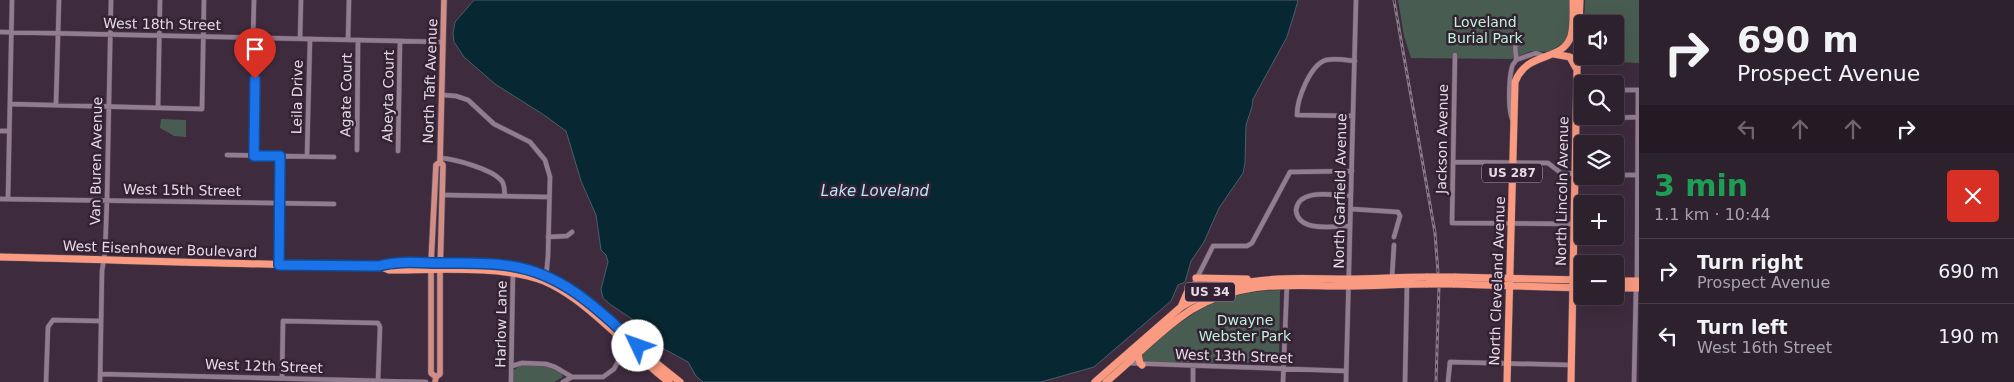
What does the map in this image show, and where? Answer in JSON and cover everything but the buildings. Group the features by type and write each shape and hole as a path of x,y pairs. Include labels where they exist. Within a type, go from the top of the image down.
{"highway":[{"name":"North Cleveland Avenue","path":"1507,382 1514,88 1517,78 1530,62 1548,56 1565,46 1571,36 1573,0"},
{"name":"North Lincoln Avenue","path":"1578,135 1576,69 1580,0"},
{"path":"1548,56 1562,54 1570,57 1576,69"},
{"name":"North Lincoln Avenue","path":"1571,382 1574,245"},
{"name":"West Eisenhower Boulevard","path":"0,257 379,266 389,270 431,267 513,270 546,278 570,288 587,301 629,342 680,382"},
{"name":"US 34","path":"1349,283 1392,277 1407,280"},
{"path":"1196,278 1257,280"},
{"name":"US 34","path":"1095,382 1138,354 1197,303 1229,285 1257,280 1349,283 1454,280 1510,282 1573,288"},
{"name":"US 34","path":"1510,282 1573,280"},
{"name":"US 34","path":"1106,382 1180,308 1234,290 1287,282"},
{"path":"1624,283 1638,285"},
{"path":"1624,287 1638,285"},
{"path":"1180,308 1187,293 1191,291"},
{"name":"West Eisenhower Boulevard","path":"629,342 641,359 669,382"},
{"path":"1138,354 1142,365"}],"main road":[{"name":"North Taft Avenue","path":"440,160 436,165 431,267 431,373 436,380 440,374 443,166 440,160 444,0"}],"street":[{"path":"8,199 12,0"},
{"path":"56,104 59,0"},
{"name":"Van Buren Avenue","path":"100,382 102,266 107,200 111,0"},
{"path":"158,107 160,0"},
{"path":"10,104 109,105 202,109 204,0"},
{"path":"254,0 254,156"},
{"path":"300,39 301,0"},
{"name":"Agate Court","path":"348,40 349,0"},
{"name":"North Garfield Avenue","path":"1346,382 1356,0"},
{"name":"West 18th Street","path":"0,32 443,42"},
{"name":"Leila Drive","path":"307,156 310,39"},
{"name":"Agate Court","path":"357,150 358,40"},
{"name":"Abeyta Court","path":"398,151 400,41"},
{"path":"1516,44 1516,60"},
{"path":"1514,122 1510,117 1512,66 1516,60 1536,53 1548,56"},
{"name":"Jackson Avenue","path":"1455,55 1452,223 1511,224"},
{"path":"1353,116 1297,115 1297,110 1301,94 1318,65 1329,60 1354,61"},
{"path":"1624,90 1639,90 1638,285 1634,382"},
{"path":"443,95 465,98 494,124 530,142 548,166 550,178 546,278"},
{"path":"1624,118 1639,117"},
{"path":"0,131 9,131"},
{"path":"227,155 334,157"},
{"path":"279,265 280,156"},
{"path":"440,160 458,160 497,177 504,184 505,196"},
{"path":"1454,162 1548,163 1561,173 1574,174"},
{"path":"1197,303 1191,291 1213,246 1247,246 1252,243 1290,172 1352,171"},
{"path":"1624,175 1639,175"},
{"path":"443,195 549,197"},
{"path":"1350,226 1305,225 1299,220 1296,210 1298,203 1309,195 1351,196"},
{"name":"West 15th Street","path":"0,198 334,204"},
{"path":"1351,209 1398,212 1400,216 1394,237"},
{"path":"1511,224 1574,224"},
{"path":"548,237 567,236 572,232"},
{"path":"1392,277 1394,245"},
{"name":"Harlow Lane","path":"511,382 513,270"},
{"path":"1405,382 1407,280"},
{"path":"1283,382 1287,282"},
{"path":"46,382 48,327 50,322 53,320 100,322"},
{"path":"282,378 283,320 378,323 380,327 380,346 375,381"},
{"path":"512,366 522,363 552,365 569,376 607,376 614,369 629,342"},
{"name":"West 13th Street","path":"1125,362 1142,365 1346,371"},
{"path":"1448,382 1450,362 1571,365"},
{"path":"1193,366 1193,382"},
{"name":"West 12th Street","path":"100,374 218,379 282,378 426,382"},
{"path":"563,382 576,377"}],"green space":[{"name":"Loveland Burial Park","path":"1398,0 1571,0 1570,31 1566,41 1549,52 1531,51 1512,59 1411,58 1404,36"},
{"path":"1585,0 1639,0 1639,63 1624,62 1624,15 1584,15"},
{"path":"161,119 186,120 186,137 174,136 160,128"},
{"path":"1200,282 1224,283 1196,296 1196,288"},
{"name":"Dwayne Webster Park","path":"1280,290 1279,363 1141,362 1140,357 1157,342 1188,317 1203,308 1237,295"},
{"path":"521,365 548,366 562,374 563,377 554,382 513,382 514,370"}],"water":[{"name":"Lake Loveland","path":"474,0 1298,1 1287,37 1253,99 1246,125 1243,173 1219,208 1204,242 1191,261 1185,282 1178,285 1171,301 1094,367 1041,382 703,382 696,376 688,362 655,344 632,319 603,298 601,289 608,262 606,255 601,250 596,215 581,181 566,131 495,84 464,57 454,42 455,22"}],"railway":[{"path":"1394,0 1435,233 1439,286 1436,382"}],"route":[{"path":"255,79 254,156 280,156 279,265 379,266 389,263 432,263 513,266 547,276 575,291 638,346"}]}
